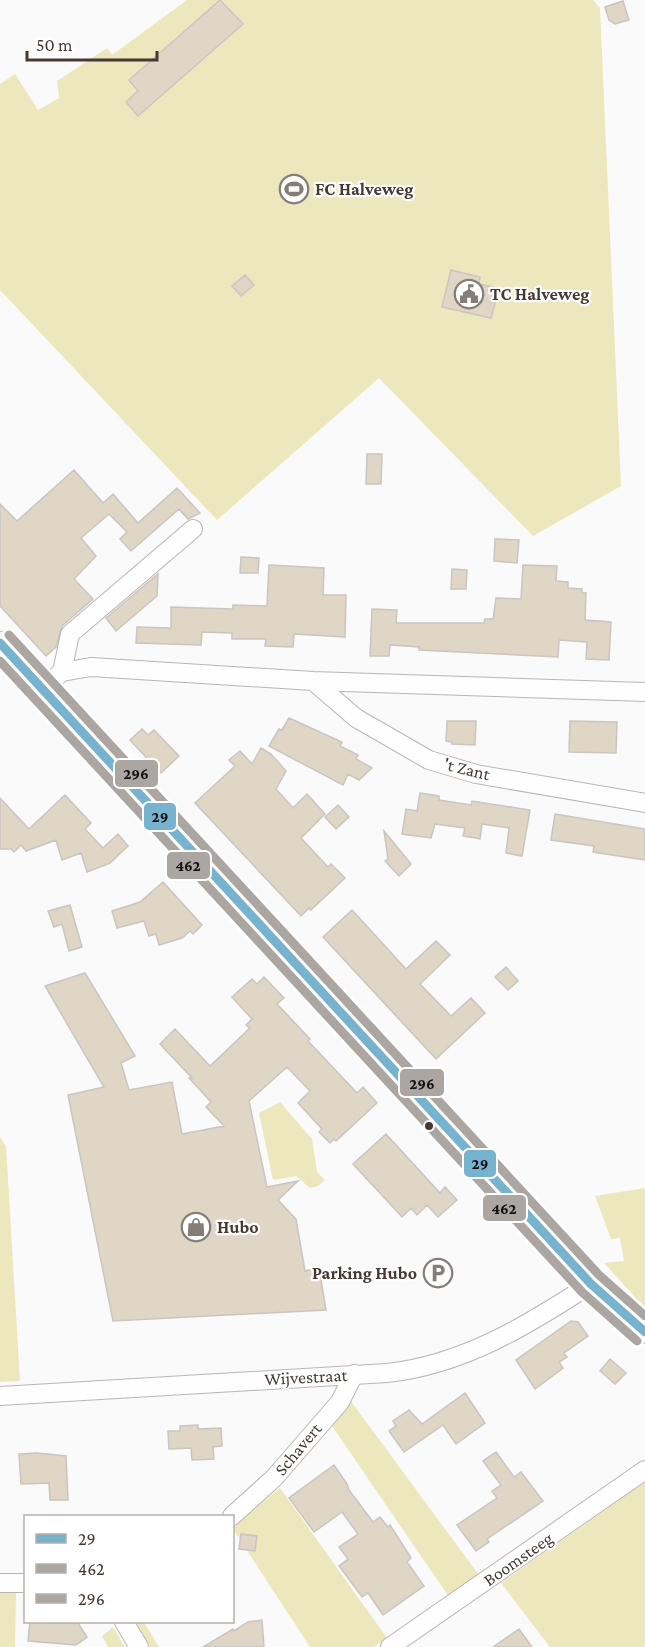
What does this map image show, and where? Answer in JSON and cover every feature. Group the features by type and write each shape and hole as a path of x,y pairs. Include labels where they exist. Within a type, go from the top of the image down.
{"main road":[{"path":"0,643 591,1284 645,1332"}],"street":[{"path":"62,672 70,634 193,529"},
{"path":"42,688 62,672 91,667 313,681 645,692"},
{"name":"'t Zant","path":"313,681 356,718 429,760 476,774 645,803"},
{"name":"Wijvestraat","path":"0,1396 410,1370 470,1353 591,1284"},
{"name":"Schavert","path":"233,1515 274,1478 340,1402 354,1374"},
{"name":"Boomsteeg","path":"390,1647 645,1470"},
{"path":"0,1582 24,1583"},
{"path":"125,1623 139,1647"}],"shaded area":[{"path":"187,0 593,0 600,8 621,486 533,536 379,378 217,520 0,290 0,84 15,74 38,110 59,98 57,81 107,48 112,55"},
{"path":"280,1102 312,1139 317,1172 325,1180 318,1186 310,1188 296,1176 273,1180 259,1113"},
{"path":"0,1137 6,1146 20,1381 0,1382"},
{"path":"645,1188 645,1308 604,1263 624,1261 620,1238 611,1239 595,1196"},
{"path":"350,1400 479,1575 449,1597 332,1426"},
{"path":"645,1482 645,1647 550,1647 501,1583"},
{"path":"280,1488 387,1638 374,1647 310,1647 234,1531 234,1524"},
{"path":"0,1592 16,1592 15,1647 0,1647"},
{"path":"132,1623 145,1623 159,1647 145,1647"},
{"path":"113,1627 125,1647 108,1647 102,1636"}],"building":[{"path":"220,0 243,24 138,116 126,102 138,91 129,80"},
{"path":"623,1 629,20 615,24 609,20 605,7"},
{"name":"TC Halveweg","path":"451,270 480,277 479,284 494,287 491,302 495,303 491,318 442,307"},
{"path":"245,275 254,285 241,296 232,286"},
{"path":"367,454 382,454 381,484 366,484"},
{"path":"74,470 103,503 113,494 138,523 177,488 200,513 188,519 179,509 131,551 120,539 127,532 109,514 81,538 96,556 74,579 93,599 62,626 56,647 46,656 0,606 0,504 17,521"},
{"path":"495,539 519,540 517,563 494,561"},
{"path":"241,557 259,558 258,573 240,573"},
{"path":"269,565 324,568 323,595 346,595 345,637 294,634 293,647 265,646 266,639 232,639 232,633 202,632 201,645 136,643 137,627 171,628 171,607 233,609 233,605 267,606"},
{"path":"523,565 557,566 556,581 568,582 568,588 582,589 582,593 586,593 585,620 611,622 609,660 586,659 587,642 559,640 558,657 419,650 419,647 390,645 389,656 370,656 372,609 397,610 396,623 484,623 485,619 493,619 496,598 521,599"},
{"path":"452,569 467,570 466,589 451,589"},
{"path":"158,574 157,596 116,631 106,618"},
{"path":"289,718 342,742 340,746 358,755 356,759 372,768 359,780 348,774 343,785 269,746"},
{"path":"447,721 476,721 475,745 452,744 446,741"},
{"path":"570,721 617,722 616,753 569,752"},
{"path":"142,729 148,735 154,730 179,756 161,773 130,740"},
{"path":"261,748 271,754 286,771 276,789 293,808 307,794 325,814 301,838 328,867 331,864 345,878 311,910 309,908 301,916 195,803 235,766 229,760 240,751 252,764"},
{"path":"420,793 439,796 439,800 471,805 472,801 530,810 522,856 506,853 509,828 482,824 480,839 463,836 465,828 435,824 431,838 402,834 406,809 417,811"},
{"path":"65,795 91,823 85,829 103,848 118,834 128,846 110,863 87,872 81,853 62,860 56,840 26,851 21,845 14,852 11,849 0,849 0,798 29,829"},
{"path":"338,805 349,817 336,829 325,817"},
{"path":"555,814 645,829 645,860 593,852 594,846 551,840"},
{"path":"384,831 411,864 399,876 385,861 388,859"},
{"path":"163,882 202,925 193,934 190,931 182,938 159,945 156,934 149,936 144,921 117,928 112,911 140,902"},
{"path":"70,905 82,947 69,951 62,924 54,927 48,911"},
{"path":"352,910 406,969 436,941 450,955 420,984 451,1016 471,998 485,1013 436,1059 323,937"},
{"path":"506,967 518,981 508,990 495,977"},
{"name":"Hubo","path":"85,973 135,1056 121,1063 129,1090 172,1082 182,1134 224,1126 206,1107 211,1102 160,1044 175,1029 210,1066 250,1028 246,1025 252,1019 232,997 252,979 257,984 264,977 284,998 277,1004 310,1039 308,1041 357,1093 363,1087 377,1103 336,1141 334,1139 330,1143 319,1132 322,1129 298,1103 310,1091 287,1067 249,1101 267,1187 298,1181 278,1200 296,1219 305,1271 319,1268 326,1310 113,1321 68,1095 104,1087 45,986"},
{"path":"386,1134 440,1193 445,1187 457,1200 438,1217 427,1205 417,1215 411,1208 402,1217 353,1164"},
{"path":"571,1321 578,1322 588,1336 564,1353 567,1357 559,1362 563,1368 535,1389 516,1360"},
{"path":"610,1359 626,1373 615,1384 600,1371"},
{"path":"465,1393 485,1423 456,1444 443,1425 404,1452 389,1431 396,1426 393,1421 409,1410 422,1424"},
{"path":"198,1425 198,1429 221,1428 222,1446 213,1447 214,1459 192,1460 191,1448 169,1449 168,1431 180,1431 180,1426"},
{"path":"496,1452 514,1477 521,1472 543,1501 487,1539 489,1542 476,1551 457,1525 497,1498 492,1491 501,1485 483,1461"},
{"path":"19,1454 66,1456 68,1500 50,1500 49,1483 21,1484"},
{"path":"334,1465 373,1522 380,1517 388,1527 390,1525 411,1558 407,1562 424,1586 383,1615 368,1593 362,1597 339,1566 348,1559 339,1547 358,1534 342,1512 314,1532 289,1498"},
{"path":"241,1534 257,1536 255,1551 239,1549"},
{"path":"262,1620 264,1647 203,1647 248,1622"},
{"path":"30,1623 78,1623 87,1637 76,1645 28,1641"},
{"path":"519,1629 532,1647 493,1647"}],"transit line":[{"name":"296","path":"9,635 599,1275 645,1316"},
{"name":"29","path":"0,643 591,1284 645,1332"},
{"name":"462","path":"0,661 582,1292 637,1341"}],"place":[{"name":"FC Halveweg","path":"294,189"},
{"name":"TC Halveweg","path":"469,294"},
{"name":"Hubo","path":"196,1227"},
{"name":"Parking Hubo","path":"438,1273"}]}
